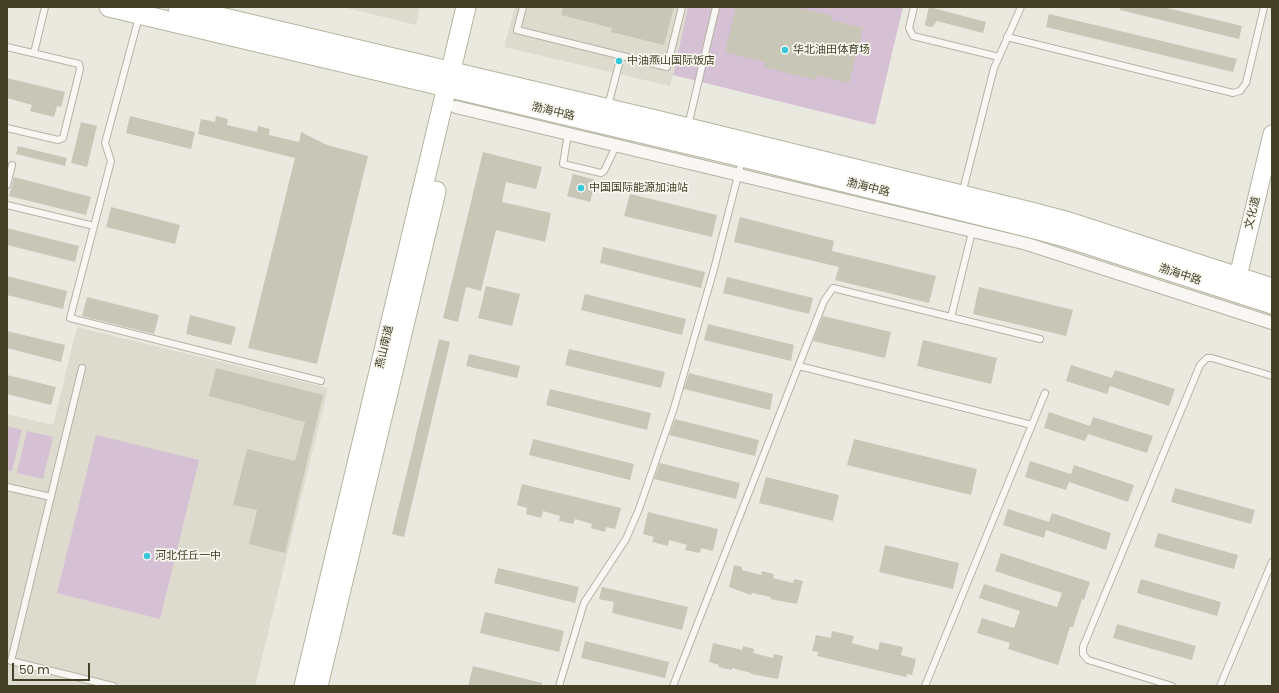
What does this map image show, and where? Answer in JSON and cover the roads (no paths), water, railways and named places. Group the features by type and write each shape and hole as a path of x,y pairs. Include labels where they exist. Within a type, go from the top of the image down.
{"main road":[{"path":"109,7 455,86"},
{"path":"178,7 455,86"},
{"name":"燕山南道","path":"318,686 455,86 466,7"},
{"name":"燕山南道","path":"304,686 455,86 479,7"},
{"name":"渤海中路","path":"455,86 608,108 1069,222 1241,286 1272,304"},
{"name":"渤海中路","path":"455,86 1065,237 1241,286 1272,288"},
{"name":"文化道","path":"1241,286 1272,134"},
{"name":"文化道","path":"1241,286 1272,182"}],"street":[{"path":"455,86 568,134 1052,252 1272,323"}],"lane":[{"path":"34,53 45,7"},
{"path":"523,7 517,30 667,67 682,7"},
{"path":"687,127 716,7"},
{"path":"914,7 909,28 913,36 999,57"},
{"path":"961,195 994,68 1021,7"},
{"path":"1007,38 1233,93 1240,91 1246,83 1264,7"},
{"path":"140,14 105,143 111,160 70,318 321,381"},
{"path":"7,47 79,64 80,69 63,138 58,140 7,128"},
{"path":"608,108 621,56"},
{"path":"568,134 563,164 601,172 604,171 616,146"},
{"path":"559,686 584,603 626,539 639,510 674,408 714,268 742,157"},
{"path":"7,185 12,165"},
{"path":"7,205 94,226"},
{"path":"951,317 972,232"},
{"path":"673,686 824,301 833,288 1040,339"},
{"path":"1172,686 1088,660 1083,654 1083,647 1200,366 1207,358 1212,358 1272,376"},
{"path":"798,366 1032,425"},
{"path":"82,368 11,661 113,686"},
{"path":"925,686 1045,393"},
{"path":"7,487 51,497"},
{"path":"1220,686 1272,562"}],"place":[{"name":"华北油田体育场","path":"785,50"},
{"name":"中油燕山国际饭店","path":"619,61"},
{"name":"中国国际能源加油站","path":"581,188"},
{"name":"河北任丘一中","path":"147,556"}]}
